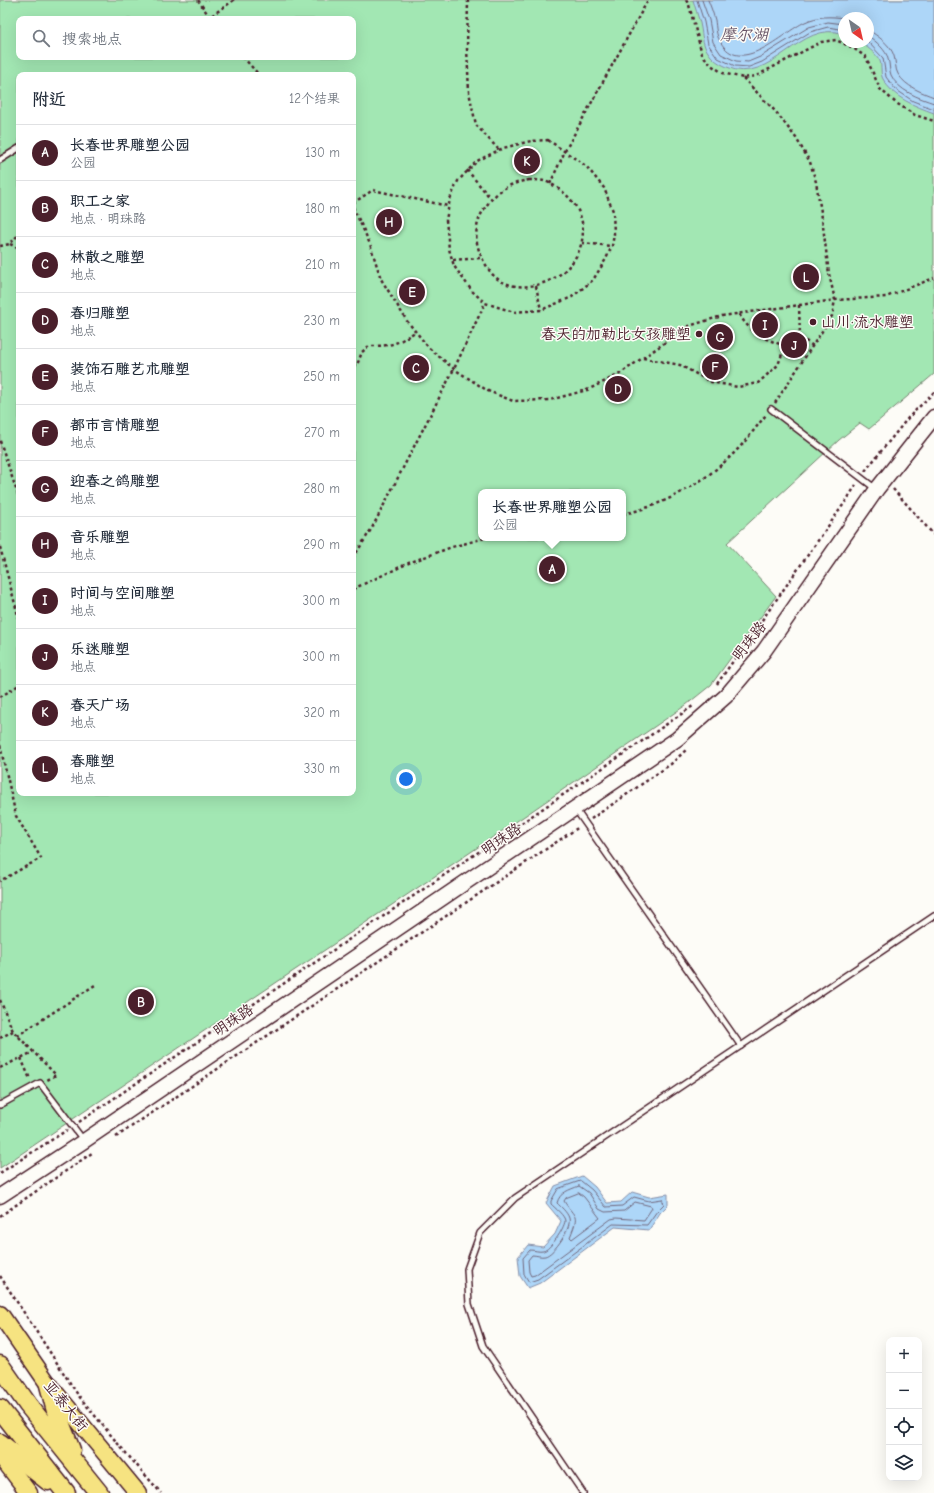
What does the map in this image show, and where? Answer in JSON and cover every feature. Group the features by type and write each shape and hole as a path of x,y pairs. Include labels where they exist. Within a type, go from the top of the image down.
{"highway":[{"path":"0,1365 28,1406 99,1493"},
{"path":"48,1386 57,1415 78,1467"},
{"path":"0,1409 66,1493"},
{"path":"0,1443 62,1493"}],"main road":[{"name":"亚泰大街","path":"0,1314 48,1386 138,1493"},
{"path":"0,1456 29,1493"}],"street":[{"name":"明珠路","path":"0,1196 84,1141 678,739 726,696 764,651 877,489 934,417"}],"lane":[{"path":"0,160 16,150"},
{"path":"771,409 877,489"},
{"path":"575,809 741,1046"},
{"path":"583,1493 483,1346 469,1304 467,1269 480,1234 515,1198 934,916"},
{"path":"0,1105 40,1083 84,1141"}],"path":[{"path":"198,0 208,16"},
{"path":"212,16 234,0"},
{"path":"468,0 467,48 469,92 476,125 499,150"},
{"path":"550,184 565,151 648,0"},
{"path":"686,0 689,5 698,44 702,54 711,65 722,73 743,78 756,76 821,42 836,40 866,57 880,89 915,115 934,121"},
{"path":"246,60 256,72"},
{"path":"626,513 668,500 702,480 736,451 771,409 832,316 835,300 829,274 816,182 810,162 796,138 776,112 743,78"},
{"path":"548,140 586,166 604,188 613,211 614,234 612,246 593,280 572,297 541,310 514,312 485,303 472,291 454,266 449,248 446,220 450,199 458,181 477,161 499,150 531,141 548,140"},
{"path":"467,170 492,200"},
{"path":"529,180 545,181 550,184 557,187 571,199 580,216 583,232 582,243 576,259 563,273 550,282 536,286 522,287 504,283 492,274 481,258 476,243 477,223 487,205 499,192 514,183 529,180"},
{"path":"356,200 373,190 448,206"},
{"path":"356,214 370,244 381,279 415,332 429,348 454,369 488,391 513,401 550,400 587,390 618,375 689,326 722,316 835,300 886,297 934,278"},
{"path":"0,246 10,244 16,237"},
{"path":"582,243 612,246"},
{"path":"10,244 16,247"},
{"path":"453,260 481,258"},
{"path":"536,286 541,310"},
{"path":"356,553 372,528 454,369 485,303"},
{"path":"799,305 800,337"},
{"path":"739,314 749,328 766,339 785,346"},
{"path":"356,365 362,352 369,346 388,346 415,332"},
{"path":"800,337 813,346"},
{"path":"642,358 680,365 711,382 738,387 758,383 778,365 785,346 800,337"},
{"path":"715,686 854,490 860,477 908,418 934,392"},
{"path":"0,441 16,489"},
{"path":"893,488 934,534"},
{"path":"356,588 411,562 452,547 478,540"},
{"path":"0,547 16,608"},
{"path":"0,698 16,687"},
{"path":"0,1173 73,1126 694,705"},
{"path":"0,745 16,816 41,858 0,881"},
{"path":"17,1036 95,985"},
{"path":"0,1000 13,1032 56,1075 40,1083"},
{"path":"0,1038 13,1032"},
{"path":"0,1068 33,1052"},
{"path":"21,1058 33,1087"},
{"path":"0,1276 78,1394 119,1445 161,1493"}],"green space":[{"path":"0,0 934,0 934,374 869,429 860,423 839,440 727,543 776,596 711,685 686,705 526,815 0,1168"}],"water":[{"name":"摩尔湖","path":"693,0 934,0 934,113 905,100 887,86 882,77 880,61 868,48 874,48 874,12 838,12 838,33 828,32 813,35 772,61 758,68 743,71 723,65 709,54 704,44 700,23"},
{"path":"582,1176 595,1187 607,1203 621,1202 632,1192 649,1197 668,1194 668,1205 660,1213 649,1230 615,1227 540,1283 528,1288 520,1276 518,1257 528,1245 543,1247 555,1234 561,1221 546,1203 555,1186"}],"place":[{"name":"春天广场","path":"527,161"},
{"name":"音乐雕塑","path":"389,222"},
{"name":"春雕塑","path":"806,277"},
{"name":"装饰石雕艺术雕塑","path":"412,292"},
{"name":"山川·流水雕塑","path":"813,322"},
{"name":"时间与空间雕塑","path":"765,325"},
{"name":"春天的加勒比女孩雕塑","path":"699,334"},
{"name":"迎春之鸽雕塑","path":"720,337"},
{"name":"乐迷雕塑","path":"794,345"},
{"name":"都市言情雕塑","path":"715,367"},
{"name":"林散之雕塑","path":"416,368"},
{"name":"春归雕塑","path":"618,389"},
{"name":"长春世界雕塑公园","path":"552,569"},
{"name":"职工之家","path":"141,1002"}]}
